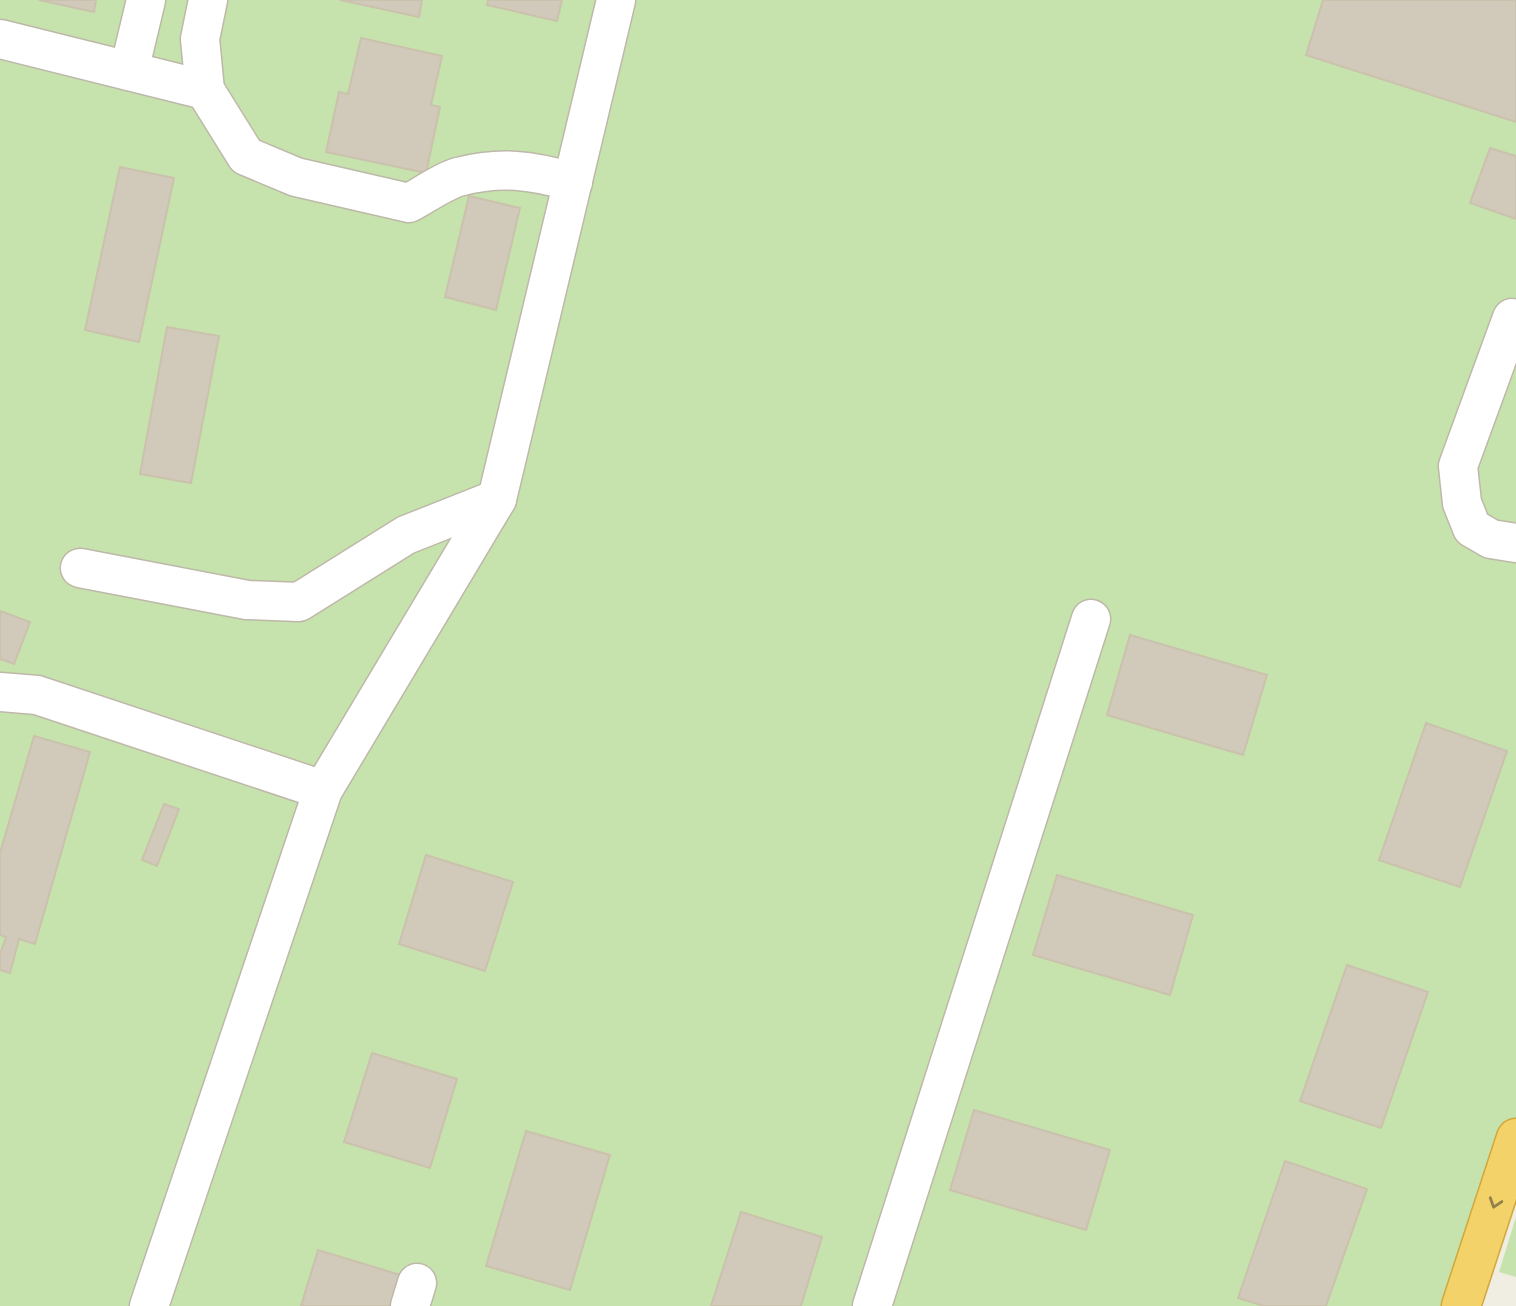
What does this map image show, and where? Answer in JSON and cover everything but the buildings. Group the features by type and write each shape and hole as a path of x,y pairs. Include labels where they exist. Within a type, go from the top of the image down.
{"highway":[{"path":"1461,1306 1516,1138"}],"street":[{"path":"129,71 146,0"},
{"path":"208,0 200,39 205,90 246,156 296,177 409,203 456,177 490,170 528,170 573,182"},
{"path":"149,1306 323,790 497,499 616,0"},
{"path":"0,39 205,90"},
{"path":"1512,318 1458,466 1458,484 1472,528 1490,539 1516,543"},
{"path":"80,568 247,600 299,602 406,535 497,499"},
{"path":"872,1306 1091,619"},
{"path":"0,692 37,695 323,790"}],"green space":[{"path":"0,0 1516,0 1516,1152 1463,1306 0,1306"},
{"path":"1516,1217 1516,1277 1499,1272"}]}
